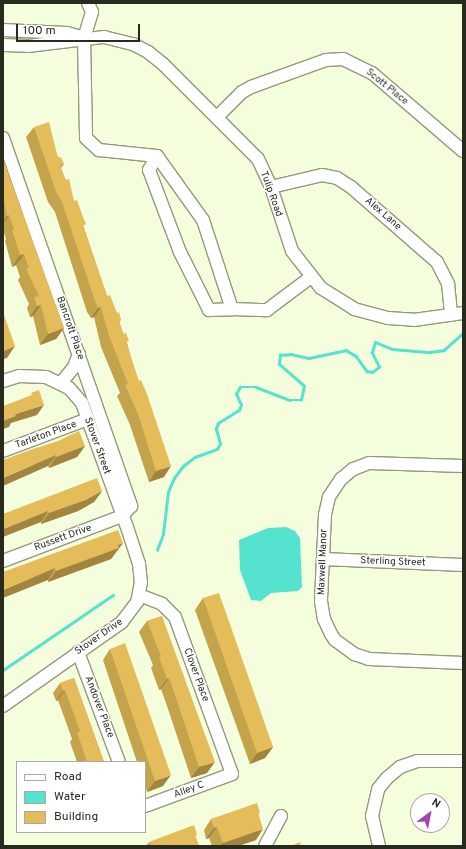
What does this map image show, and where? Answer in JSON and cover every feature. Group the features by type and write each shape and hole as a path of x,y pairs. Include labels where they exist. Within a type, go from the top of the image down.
{"street":[{"path":"88,3 92,12 84,38 86,138 99,150 157,156 203,220 232,309"},
{"name":"Tulip Road","path":"3,30 67,33 84,38"},
{"name":"Tulip Road","path":"3,44 28,46 84,38 118,39 148,52 218,116 258,158 271,187 292,251 311,278 331,295 366,314 401,320 457,314"},
{"name":"Scott Place","path":"218,116 238,95 251,87 326,60 342,59 372,73 463,151"},
{"name":"Bancroft Place","path":"4,138 131,506 122,516"},
{"path":"157,156 149,170 180,252 209,310 267,310 311,278"},
{"name":"Alex Lane","path":"271,187 322,175 337,178 351,187 437,262 448,284 457,314"},
{"path":"61,383 74,368 79,354"},
{"name":"Stover Street","path":"3,381 28,375 46,377 61,383 76,395 88,419 122,516"},
{"name":"Tarleton Place","path":"3,451 88,419"},
{"name":"Maxwell Manor","path":"463,466 378,462 353,469 337,484 329,497 325,515 321,601 324,619 335,640 346,650 369,659 463,663"},
{"name":"Russett Drive","path":"3,561 122,516"},
{"name":"Stover Drive","path":"3,706 122,622 133,609 139,595 140,568 122,516"},
{"name":"Sterling Street","path":"323,559 463,565"},
{"name":"Clover Place","path":"139,595 162,604 176,617 232,774"},
{"name":"Andover Place","path":"78,652 119,761"},
{"path":"379,846 372,816 378,789 387,778 400,767 417,761 463,761"},
{"name":"Alley C","path":"146,806 232,774"},
{"path":"265,846 281,816"}],"water":[{"path":"286,527 295,531 300,538 302,587 298,591 271,593 261,601 251,600 240,570 239,540 268,528"}],"building":[{"path":"49,122 58,158 61,157 64,164 60,165 65,180 69,179 74,201 77,200 86,224 83,226 107,296 110,295 117,313 119,312 121,320 119,320 123,334 126,333 129,341 126,342 139,381 141,380 147,394 171,466 156,471 138,414 125,385 128,384 109,336 101,307 98,308 95,301 62,202 56,192 34,127"},
{"path":"3,159 64,328 48,334 41,305 37,306 34,297 39,296 26,269 29,268 24,254 20,255 12,230 14,229 9,215 7,216 3,198"},
{"path":"3,312 15,346 3,351"},
{"path":"39,390 44,405 15,414 16,416 3,421 3,406 32,395 31,393"},
{"path":"79,431 85,446 56,457 56,455 3,478 3,460 58,441"},
{"path":"97,478 102,491 86,500 49,513 48,511 3,529 3,514"},
{"path":"118,530 123,543 118,545 119,548 56,571 55,568 3,590 3,572"},
{"path":"219,593 273,747 257,753 203,598"},
{"path":"162,616 215,762 199,767 174,692 169,678 167,679 159,657 161,656 147,621"},
{"path":"125,643 171,775 155,781 110,649"},
{"path":"74,678 104,761 87,761 77,732 80,731 65,690 63,691 60,683"},
{"path":"257,803 263,829 223,843 217,827 214,828 211,819"},
{"path":"194,825 197,834 195,835 199,846 151,846 149,842"},
{"path":"300,842 301,846 291,846"}],"waterway":[{"path":"157,550 163,534 168,492 174,478 183,466 195,457 217,449 220,444 216,429 218,423 239,410 241,405 236,394 240,387 256,387 290,400 301,400 304,386 279,364 280,355 291,354 309,358 346,350 356,356 367,371 372,372 379,367 372,353 375,342 392,349 430,352 444,350 463,333"},
{"path":"3,670 113,595"}]}
